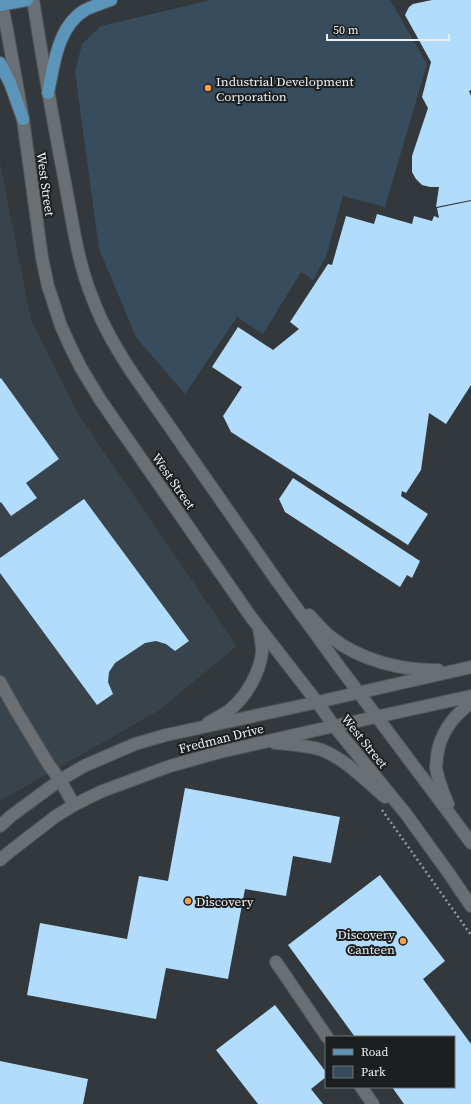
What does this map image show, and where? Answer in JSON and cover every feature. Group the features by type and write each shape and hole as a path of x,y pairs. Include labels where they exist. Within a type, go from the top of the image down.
{"main road":[{"path":"1,3 27,0"},
{"path":"48,94 59,44 67,28 76,17 85,10 111,0"},
{"path":"0,63 10,83 23,120"}],"street":[{"name":"West Street","path":"34,0 48,94 80,258 91,296 104,327 142,388 277,580 358,693 471,843"},
{"name":"West Street","path":"1,3 23,120 44,265 53,304 61,326 81,368 101,401 259,626 318,702 334,726 406,814 471,906"},
{"path":"277,580 330,637 349,649 370,659 401,667 426,670 468,668"},
{"path":"200,728 232,708 243,696 255,676 262,652 259,626"},
{"name":"Fredman Drive","path":"0,826 11,816 60,780 84,766 135,744 166,735 468,668"},
{"path":"0,682 22,722 60,780 74,805"},
{"name":"Fredman Drive","path":"0,860 56,816 74,805 100,792 170,766 263,742 471,696"},
{"path":"458,825 439,781 436,767 438,748 442,737 452,720 471,703"},
{"path":"263,742 290,744 322,750 345,762 406,814"},
{"path":"276,962 326,1036"},
{"path":"363,1088 373,1104"}],"path":[{"path":"378,805 471,935"}],"shaded area":[{"path":"0,162 31,320 78,414 237,646 158,711 0,801"}],"green space":[{"path":"211,0 390,0 427,64 385,207 343,196 326,257 313,280 301,272 263,334 237,317 185,394 136,337 99,249 75,72 82,44 101,26"}],"building":[{"path":"432,0 471,0 471,90 469,91 471,96 471,200 436,207 439,187 422,185 412,172 412,156 428,108 422,97 431,62 405,15 409,7 413,4"},
{"path":"471,201 471,385 446,424 429,413 421,470 406,493 402,491 401,496 428,514 408,545 231,432 223,416 242,387 212,367 238,327 273,350 299,329 290,322 328,264 332,265 346,216 374,224 377,214 412,224 414,216 432,221 434,216 439,218 437,208"},
{"path":"1,378 59,459 26,483 37,498 11,516 1,502 0,503"},
{"path":"293,478 420,561 412,578 407,575 400,587 285,512 279,499"},
{"path":"84,499 189,641 175,651 166,644 156,641 145,643 115,663 109,672 108,682 113,694 97,705 0,573 0,558"},
{"name":"Discovery","path":"185,788 340,817 331,863 293,856 286,896 245,889 228,979 166,968 156,1019 27,995 40,923 127,939 139,876 168,881"},
{"path":"380,875 445,961 423,979 471,1044 471,1104 404,1104 393,1088 455,1088 455,1036 354,1036 288,945"},
{"path":"275,1005 325,1071 325,1078 311,1089 323,1104 258,1104 216,1050"},
{"path":"0,1061 88,1079 83,1104 0,1104"}],"place":[{"name":"Industrial Development Corporation","path":"208,88"},
{"name":"Discovery","path":"188,901"},
{"name":"Discovery Canteen","path":"403,941"}]}
